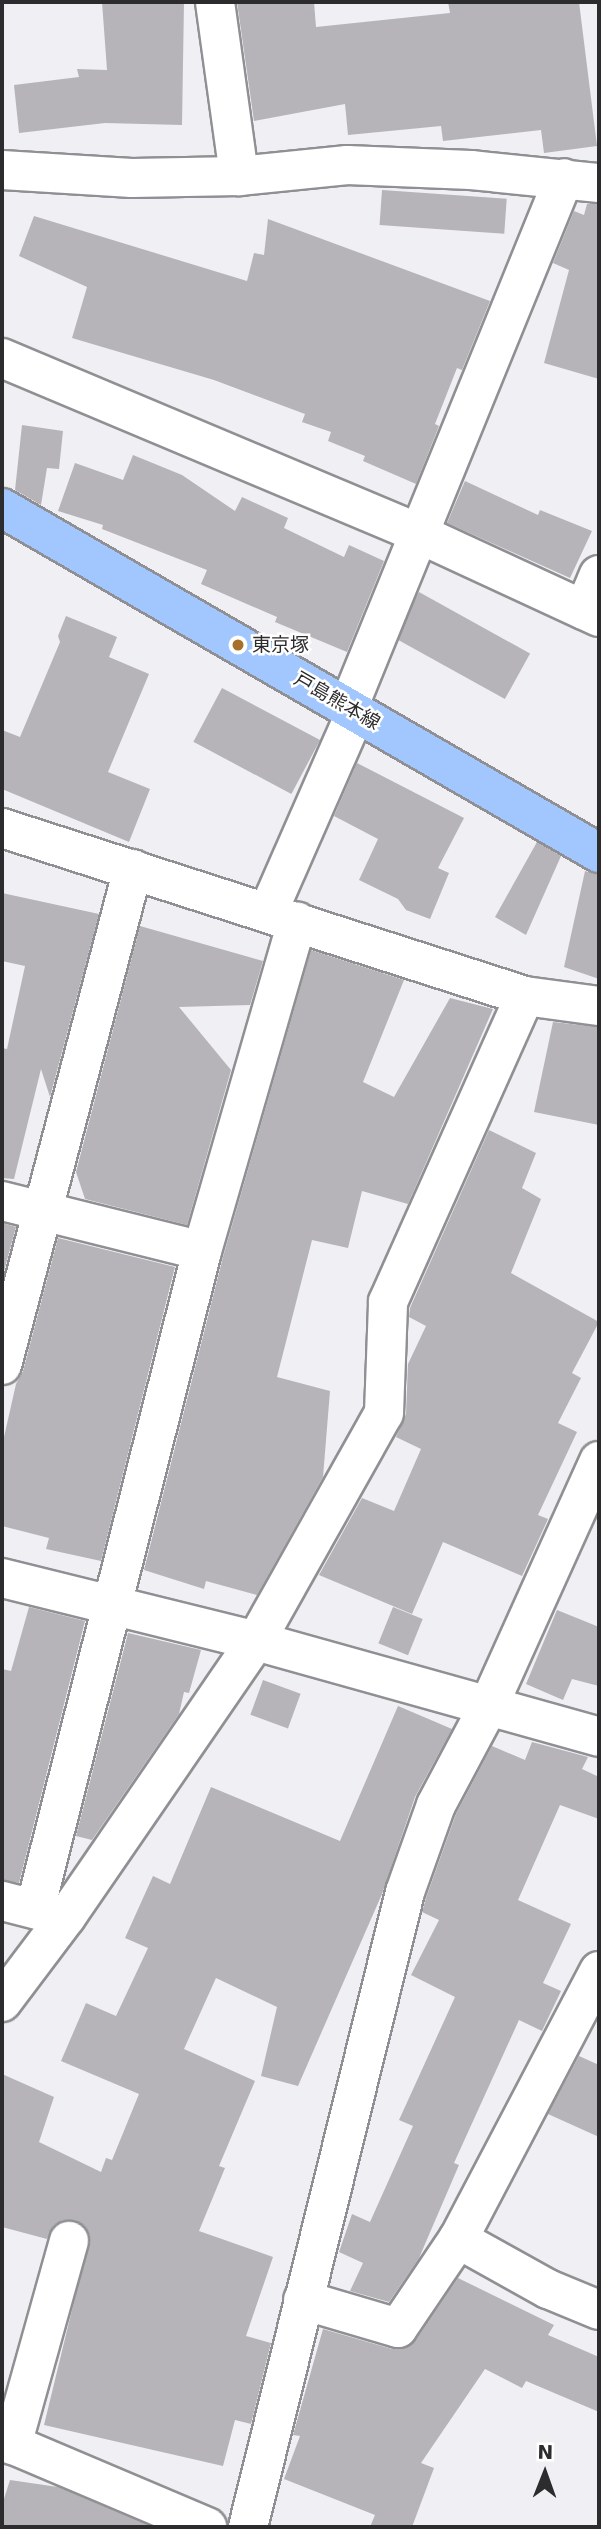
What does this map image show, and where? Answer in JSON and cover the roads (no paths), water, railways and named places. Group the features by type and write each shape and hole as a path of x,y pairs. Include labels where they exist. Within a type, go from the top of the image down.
{"main road":[{"name":"戸島熊本線","path":"2,508 599,853"}],"street":[{"path":"215,2 239,176"},
{"path":"2,170 132,178 239,176 347,165 471,170 581,180 419,534 352,710 282,916 114,1606 34,1909 2,2003"},
{"path":"2,358 419,534 592,614 599,575"},
{"path":"2,828 525,996 599,1006"},
{"path":"2,1365 40,1211 133,869"},
{"path":"34,1909 256,1641 384,1413 388,1302 525,996"},
{"path":"2,1201 202,1251"},
{"path":"248,2527 405,1892 436,1805 587,1514 599,1461"},
{"path":"2,1578 256,1641 599,1737"},
{"path":"303,2300 398,2328 458,2239 599,1971"},
{"path":"458,2239 548,2289 599,2310"},
{"path":"69,2241 7,2442 207,2527"}],"place":[{"name":"東京塚","path":"238,645"}]}
